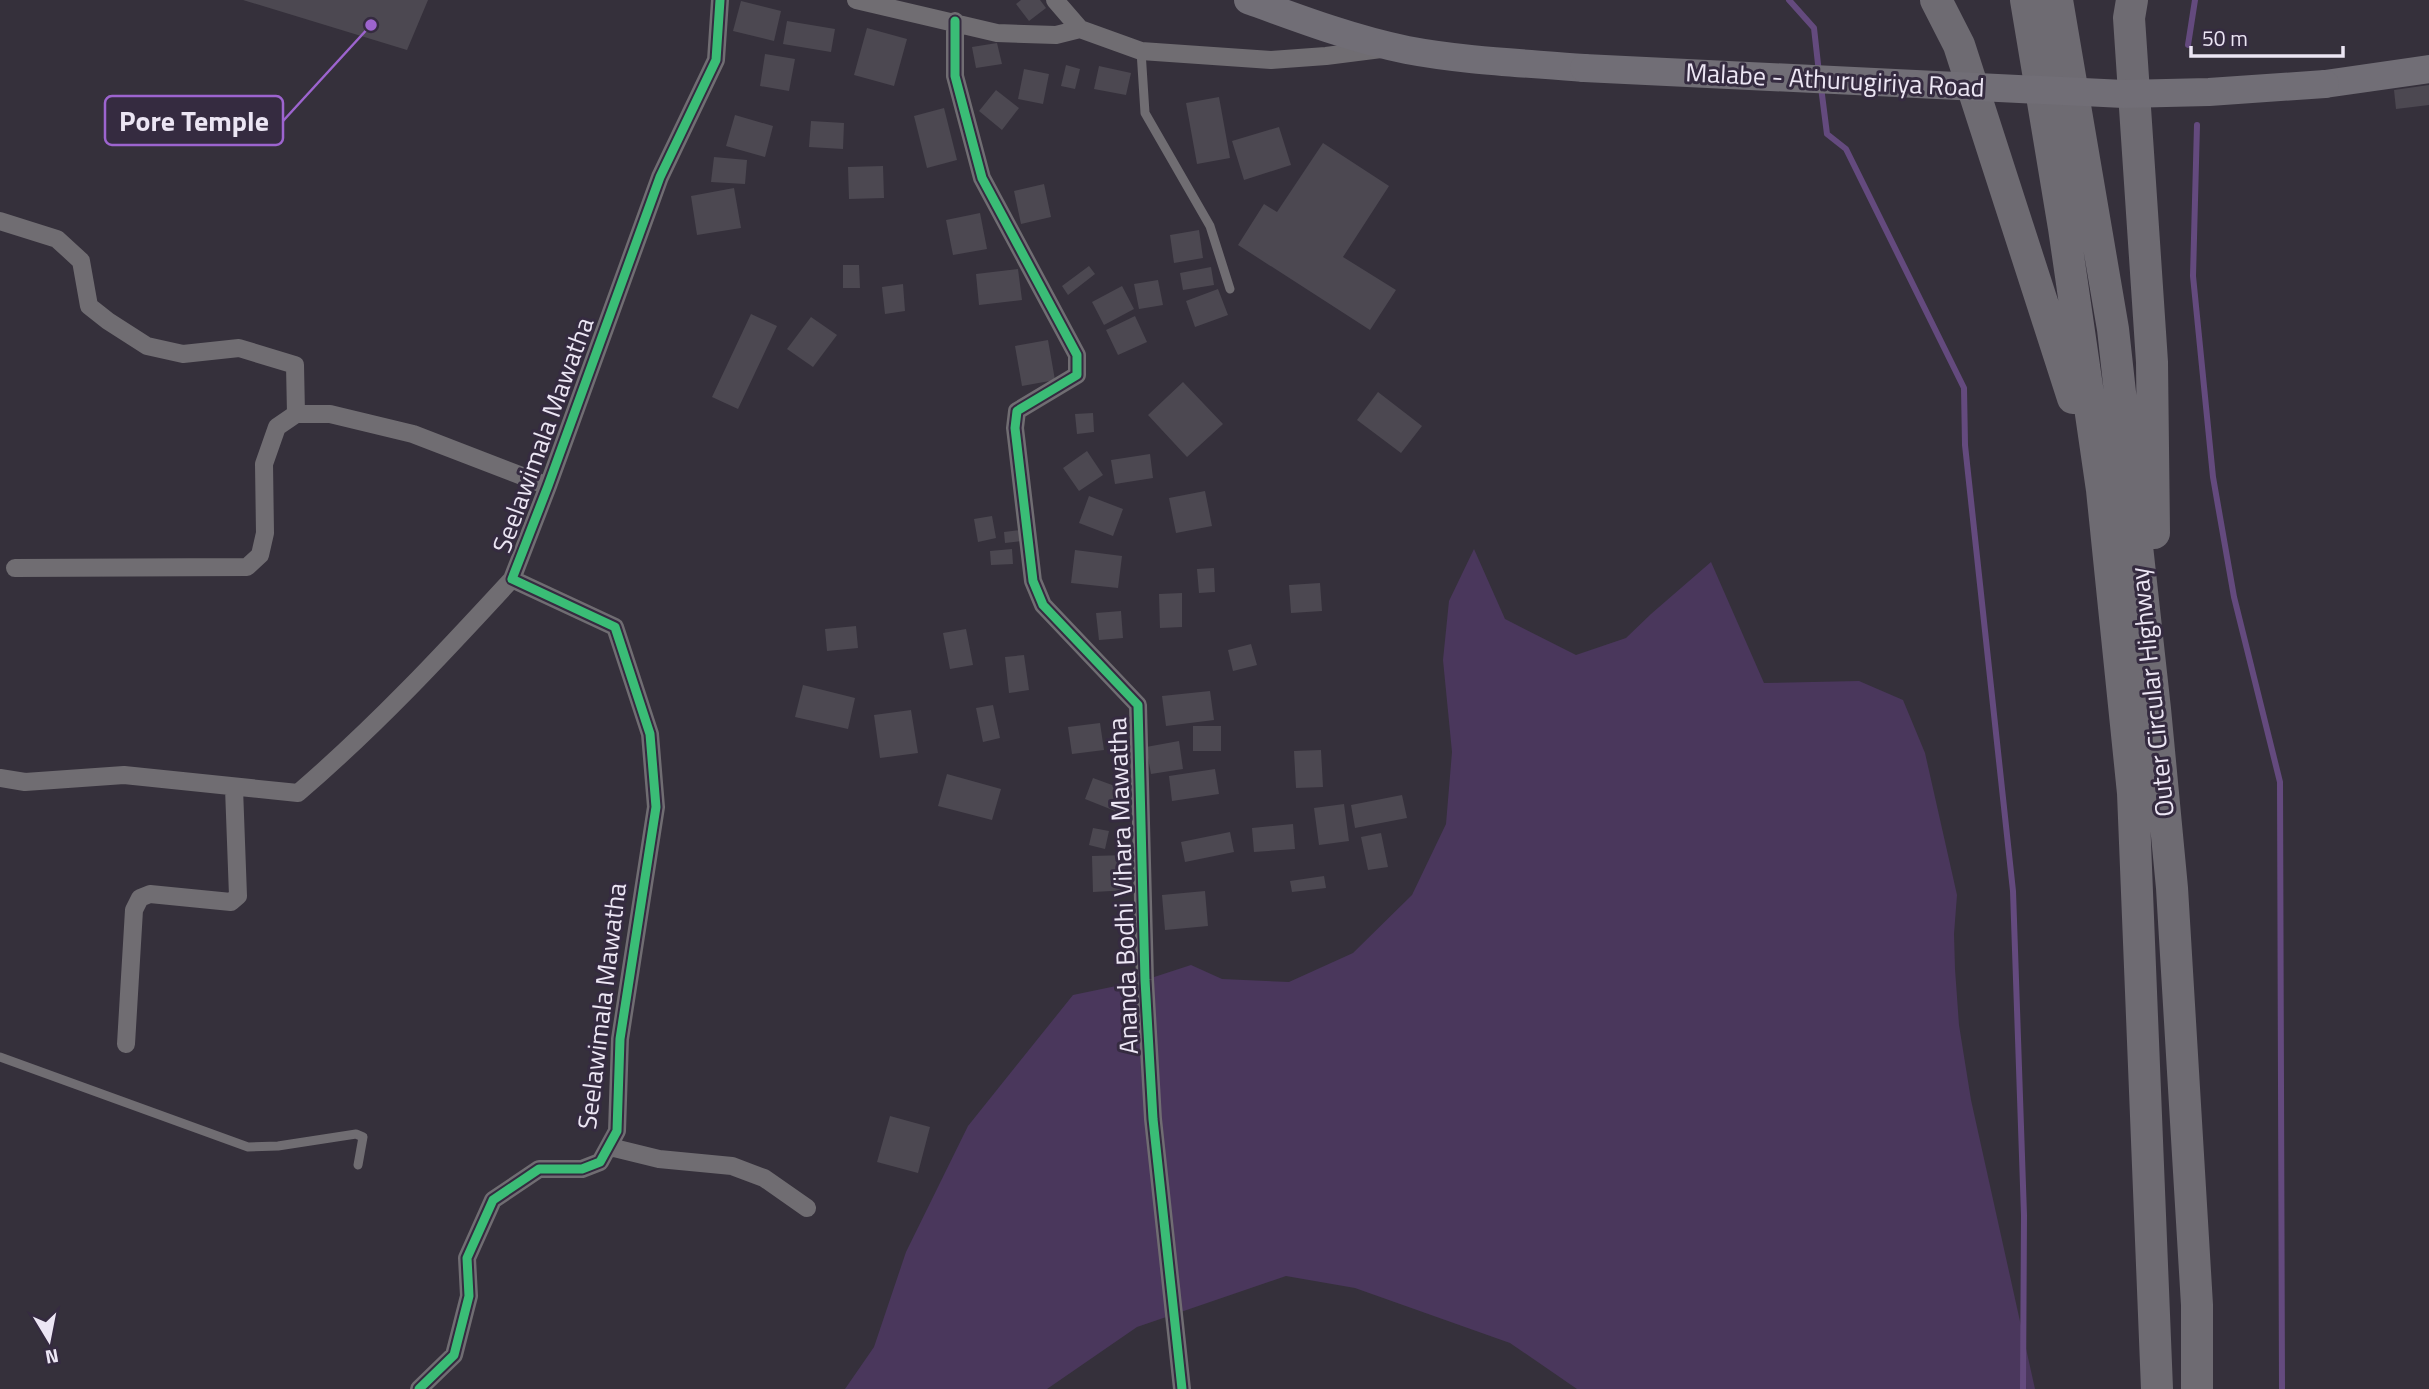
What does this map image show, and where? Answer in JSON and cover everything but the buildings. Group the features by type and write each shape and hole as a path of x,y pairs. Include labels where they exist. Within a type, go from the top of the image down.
{"highway":[{"path":"1936,0 1959,45 2102,490"},
{"name":"Outer Circular Highway","path":"2026,0 2064,228 2102,490 2133,793 2157,1389"},
{"name":"Outer Circular Highway","path":"2057,0 2113,329 2155,709 2172,888 2197,1305 2197,1389"},
{"path":"2132,0 2129,18 2152,362 2155,709"}],"main road":[{"name":"Malabe - Athurugiriya Road","path":"1248,0 1341,33 1395,47 1482,60 1584,68 2124,94 2210,92 2325,84 2429,69"}],"street":[{"name":"Seelawimala Mawatha","path":"605,1154 617,1131 620,1039 656,807 650,734 615,627 512,579 660,177 716,60 720,0"},
{"path":"856,0 955,21 997,33 1056,35 1080,29"},
{"path":"1055,0 1080,29 1141,51 1271,60 1326,57 1395,47"},
{"name":"Ananda Bodhi Vihara Mawatha","path":"955,21 955,76 982,178 1077,355 1077,375 1017,411 1015,429 1033,581 1043,605 1138,705 1145,980 1153,1119 1182,1389"},
{"path":"0,221 57,239 81,261 89,306 107,321 147,346 183,354 239,348 295,365 296,414"},
{"path":"15,569 247,567 260,555 265,533 264,464 277,427 296,414 330,414 413,434 548,486"},
{"path":"0,778 25,782 124,775 298,793 412,688 512,579"},
{"path":"126,1044 134,910 139,898 150,894 231,902 239,896 234,788"},
{"path":"419,1389 454,1355 469,1296 467,1258 494,1200 539,1169 582,1168 605,1154 732,1166 764,1178 807,1208"}],"lane":[{"path":"1141,51 1145,113 1210,226 1230,289"},
{"path":"0,1057 248,1147 278,1146 355,1134 363,1137 358,1166"}],"shaded area":[{"path":"1474,549 1505,619 1576,655 1626,638 1711,562 1764,683 1859,681 1903,700 1925,753 1957,895 1954,934 1959,1025 1971,1100 2035,1389 1577,1389 1510,1343 1355,1288 1286,1276 1137,1327 1047,1389 845,1389 874,1347 906,1252 968,1126 1073,995 1145,980 1191,965 1222,979 1289,982 1353,953 1412,895 1446,824 1452,752 1443,660 1449,601"}],"waterway":[{"path":"1789,0 1814,28 1819,73"},
{"path":"2188,45 2195,0"},
{"path":"1821,87 1827,134 1846,149 1964,388 1965,445 2013,891 2024,1215 2023,1389"},
{"path":"2197,125 2193,276 2213,477 2234,597 2280,782 2282,1389"}],"cycle path":[{"path":"419,1389 454,1355 469,1296 467,1258 493,1200 539,1169 582,1169 600,1162 617,1131 620,1039 656,807 650,734 615,627 512,579 660,177 716,60 720,0"},
{"path":"955,21 955,76 982,178 1077,355 1077,375 1017,411 1015,428 1033,581 1043,605 1138,705 1145,980 1153,1119 1182,1389"}],"place":[{"name":"Pore Temple","path":"371,25"}]}
